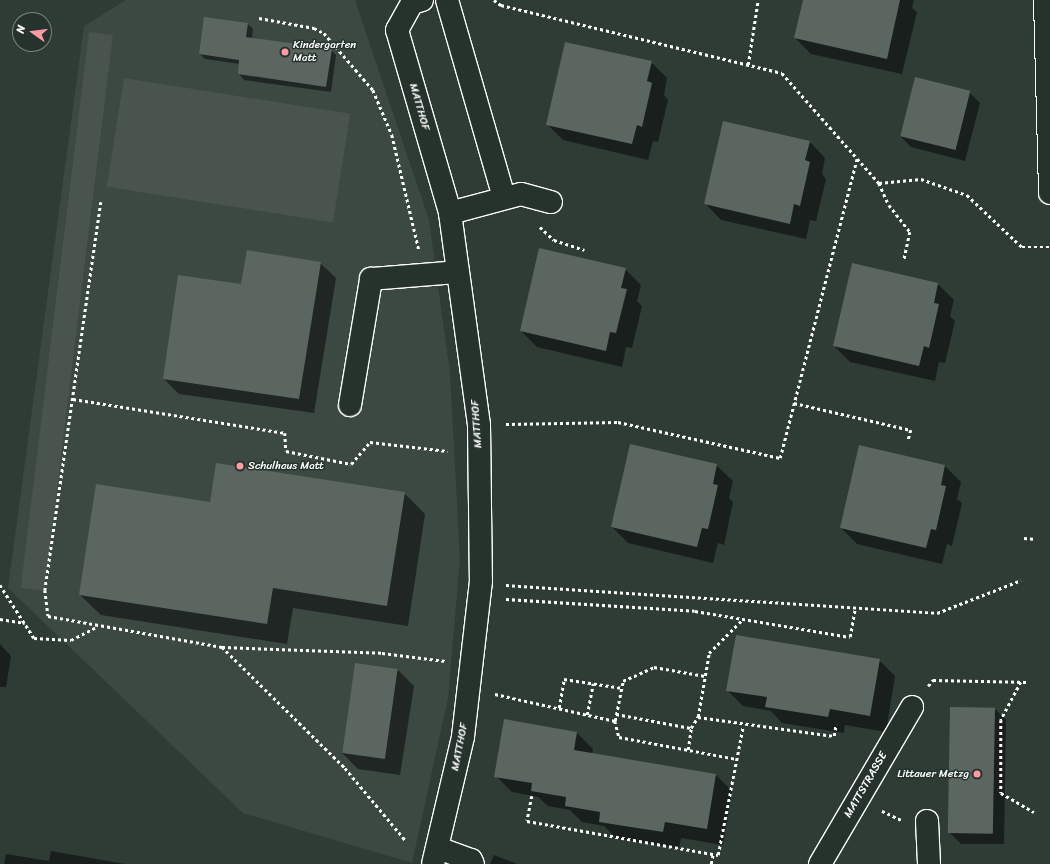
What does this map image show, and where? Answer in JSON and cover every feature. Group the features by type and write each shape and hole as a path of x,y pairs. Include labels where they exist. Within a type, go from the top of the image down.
{"street":[{"name":"MATTHOF","path":"422,0 412,4 397,30 450,213 479,425 481,581 463,737 435,856"},
{"path":"447,0 504,198"},
{"path":"1045,0 1050,193"},
{"path":"450,213 520,194 551,202"},
{"path":"350,405 371,279 425,276 458,272"},
{"name":"MATTSTRASSE","path":"820,864 912,707"},
{"path":"927,821 929,864"},
{"path":"435,856 471,860 473,864"}],"path":[{"path":"494,0 501,5 782,73 879,183 889,205 910,232 904,260"},
{"path":"748,65 758,0"},
{"path":"259,18 314,28 324,33 373,90 392,135 425,276"},
{"path":"498,425 618,422 780,458 857,158"},
{"path":"879,183 921,179 967,195 1022,247 1050,247"},
{"path":"101,202 45,590 48,616 97,627 222,647 382,653 472,664"},
{"path":"534,222 554,240 584,250"},
{"path":"73,399 285,433 286,452 351,464 370,442 447,451"},
{"path":"794,403 911,430 908,441"},
{"path":"1024,538 1036,539"},
{"path":"498,584 937,613 1021,580"},
{"path":"0,585 34,638 46,642 72,640 97,627"},
{"path":"497,599 695,611 744,618 850,637 855,608"},
{"path":"688,750 691,728 698,717 708,653 744,618"},
{"path":"0,619 25,623"},
{"path":"222,647 345,768 406,841"},
{"path":"705,676 654,667 623,681 615,721 619,737 736,759"},
{"path":"559,708 564,679 622,688"},
{"path":"912,707 933,680 1026,682"},
{"path":"1021,682 1002,720 1001,793 1034,812"},
{"path":"587,715 593,684"},
{"path":"488,693 615,721"},
{"path":"616,714 691,728"},
{"path":"698,717 743,726 765,724 834,736 836,724"},
{"path":"532,796 527,821 718,855 743,726"},
{"path":"856,802 904,821 927,821"},
{"path":"711,864 713,854"}],"shaded area":[{"name":"Schulhaus Matt","path":"126,0 355,0 429,220 450,373 460,559 448,698 412,863 243,813 8,588 84,26"},
{"path":"89,32 113,35 45,591 21,588"},
{"path":"124,78 350,114 333,222 107,187"}],"building":[{"path":"803,0 900,0 887,59 794,38"},
{"path":"204,17 248,23 246,37 332,49 326,87 238,74 239,60 199,54"},
{"path":"565,42 652,61 647,81 652,83 642,127 637,125 632,144 546,125"},
{"path":"915,77 970,91 956,150 900,136"},
{"path":"723,121 810,141 805,160 810,162 800,206 794,204 790,224 704,204"},
{"path":"539,248 626,268 621,288 627,289 616,333 610,332 606,351 520,331"},
{"path":"247,250 321,262 299,399 163,379 178,275 241,284"},
{"path":"852,263 938,283 934,303 939,304 929,348 924,346 919,366 833,346"},
{"path":"630,444 717,464 713,484 718,485 708,529 702,528 697,547 611,527"},
{"path":"859,445 945,465 941,485 946,486 936,530 931,529 926,548 840,528"},
{"path":"216,463 405,492 387,606 273,588 267,624 79,595 96,484 210,502"},
{"path":"736,635 880,659 870,716 830,709 828,717 765,707 767,697 726,691"},
{"path":"355,663 398,669 385,759 342,753"},
{"path":"950,707 995,708 993,834 948,833"},
{"path":"504,719 577,732 574,750 716,774 707,829 665,822 663,832 599,822 600,812 565,806 566,797 531,791 532,783 494,777"}],"place":[{"name":"Kindergarten Matt","path":"285,52"},
{"name":"Schulhaus Matt","path":"240,466"},
{"name":"Littauer Metzg","path":"977,774"}]}
